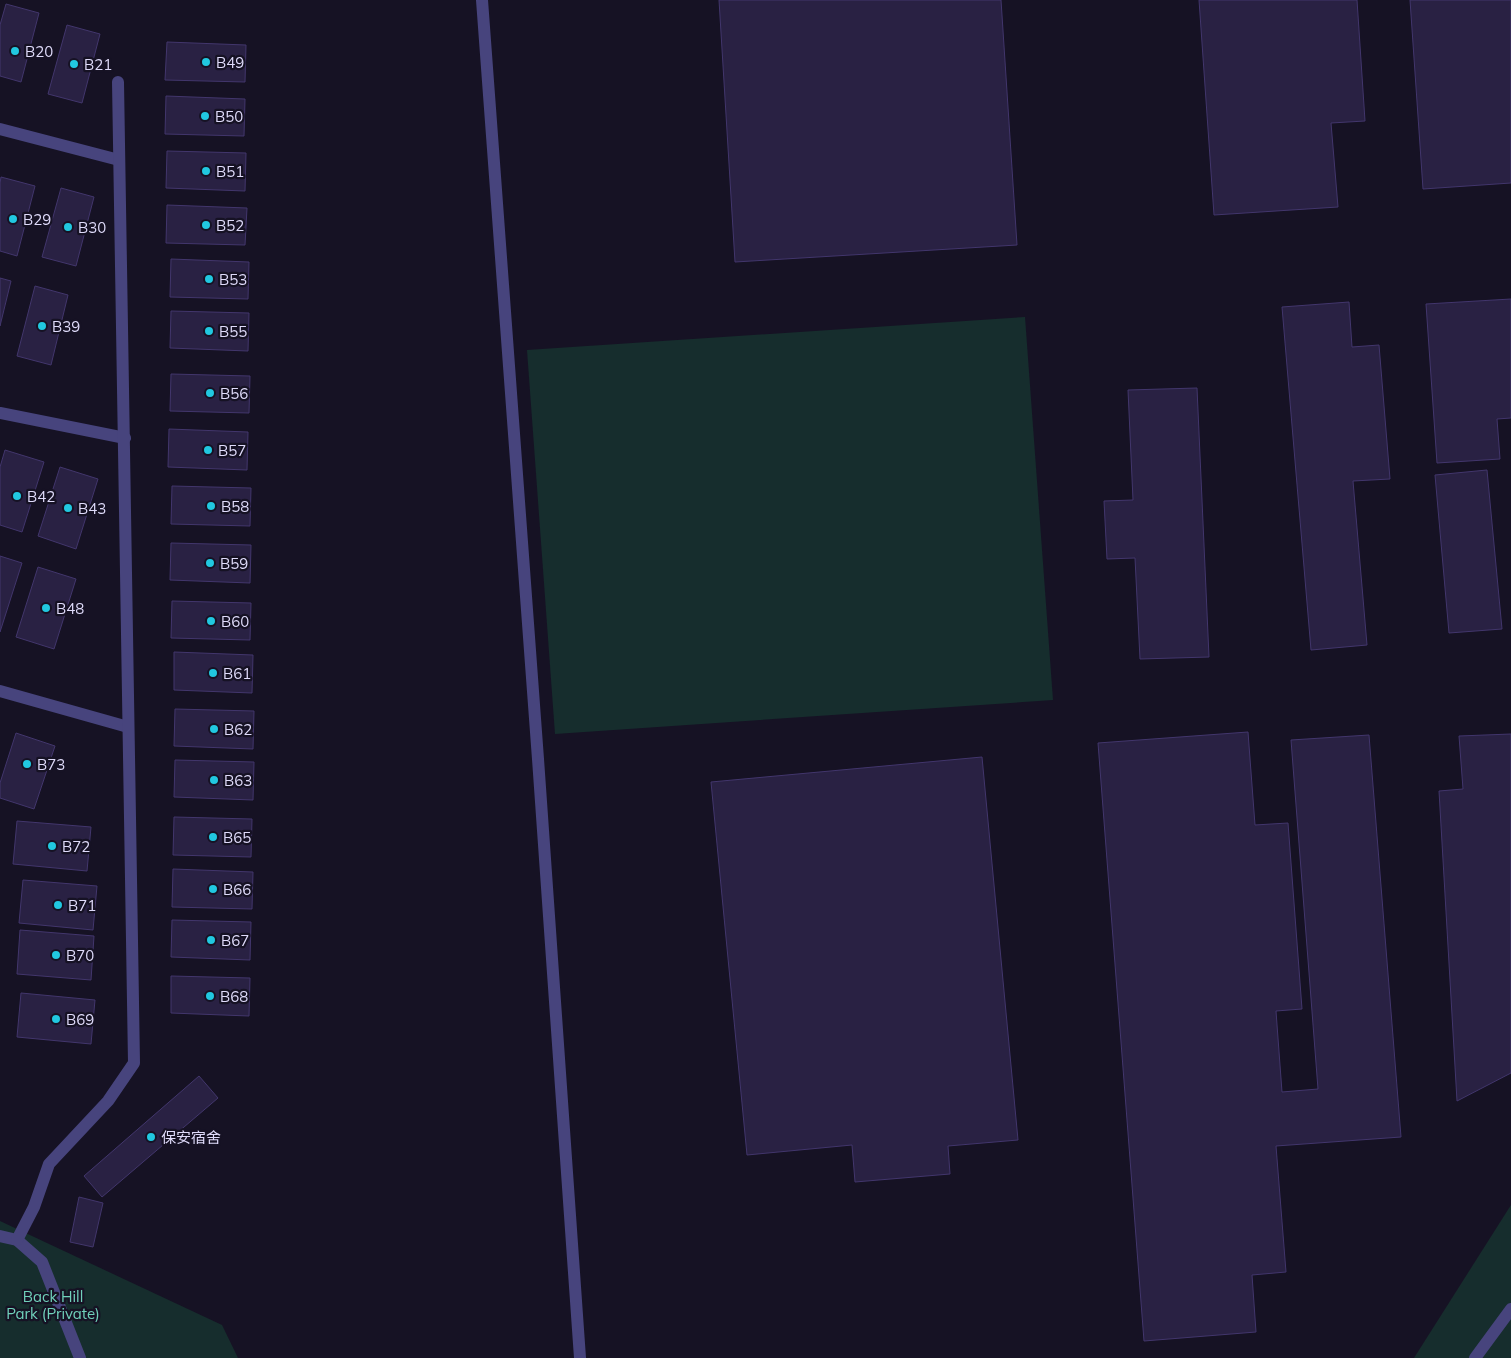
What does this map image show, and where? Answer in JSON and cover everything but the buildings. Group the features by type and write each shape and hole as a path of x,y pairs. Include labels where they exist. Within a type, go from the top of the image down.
{"street":[{"path":"482,0 580,1358"},
{"path":"17,1240 34,1207 49,1164 108,1101 134,1063 118,82"},
{"path":"0,129 119,160"},
{"path":"0,413 125,438"},
{"path":"0,690 128,727"},
{"path":"0,1236 17,1240 42,1262 80,1358"},
{"path":"1475,1358 1511,1310"}],"green space":[{"path":"1025,317 1053,700 555,734 527,350"},
{"path":"1511,1205 1511,1358 1414,1358"},
{"name":"Back Hill Park (Private)","path":"0,1221 222,1325 238,1358 0,1358"}],"place":[{"name":"B20","path":"15,51"},
{"name":"B49","path":"206,62"},
{"name":"B21","path":"74,64"},
{"name":"B50","path":"205,116"},
{"name":"B51","path":"206,171"},
{"name":"B29","path":"13,219"},
{"name":"B52","path":"206,225"},
{"name":"B30","path":"68,227"},
{"name":"B53","path":"209,279"},
{"name":"B39","path":"42,326"},
{"name":"B55","path":"209,331"},
{"name":"B56","path":"210,393"},
{"name":"B57","path":"208,450"},
{"name":"B42","path":"17,496"},
{"name":"B58","path":"211,506"},
{"name":"B43","path":"68,508"},
{"name":"B59","path":"210,563"},
{"name":"B48","path":"46,608"},
{"name":"B60","path":"211,621"},
{"name":"B61","path":"213,673"},
{"name":"B62","path":"214,729"},
{"name":"B73","path":"27,764"},
{"name":"B63","path":"214,780"},
{"name":"B65","path":"213,837"},
{"name":"B72","path":"52,846"},
{"name":"B66","path":"213,889"},
{"name":"B71","path":"58,905"},
{"name":"B67","path":"211,940"},
{"name":"B70","path":"56,955"},
{"name":"B68","path":"210,996"},
{"name":"B69","path":"56,1019"},
{"name":"保安宿舍","path":"151,1137"}]}
